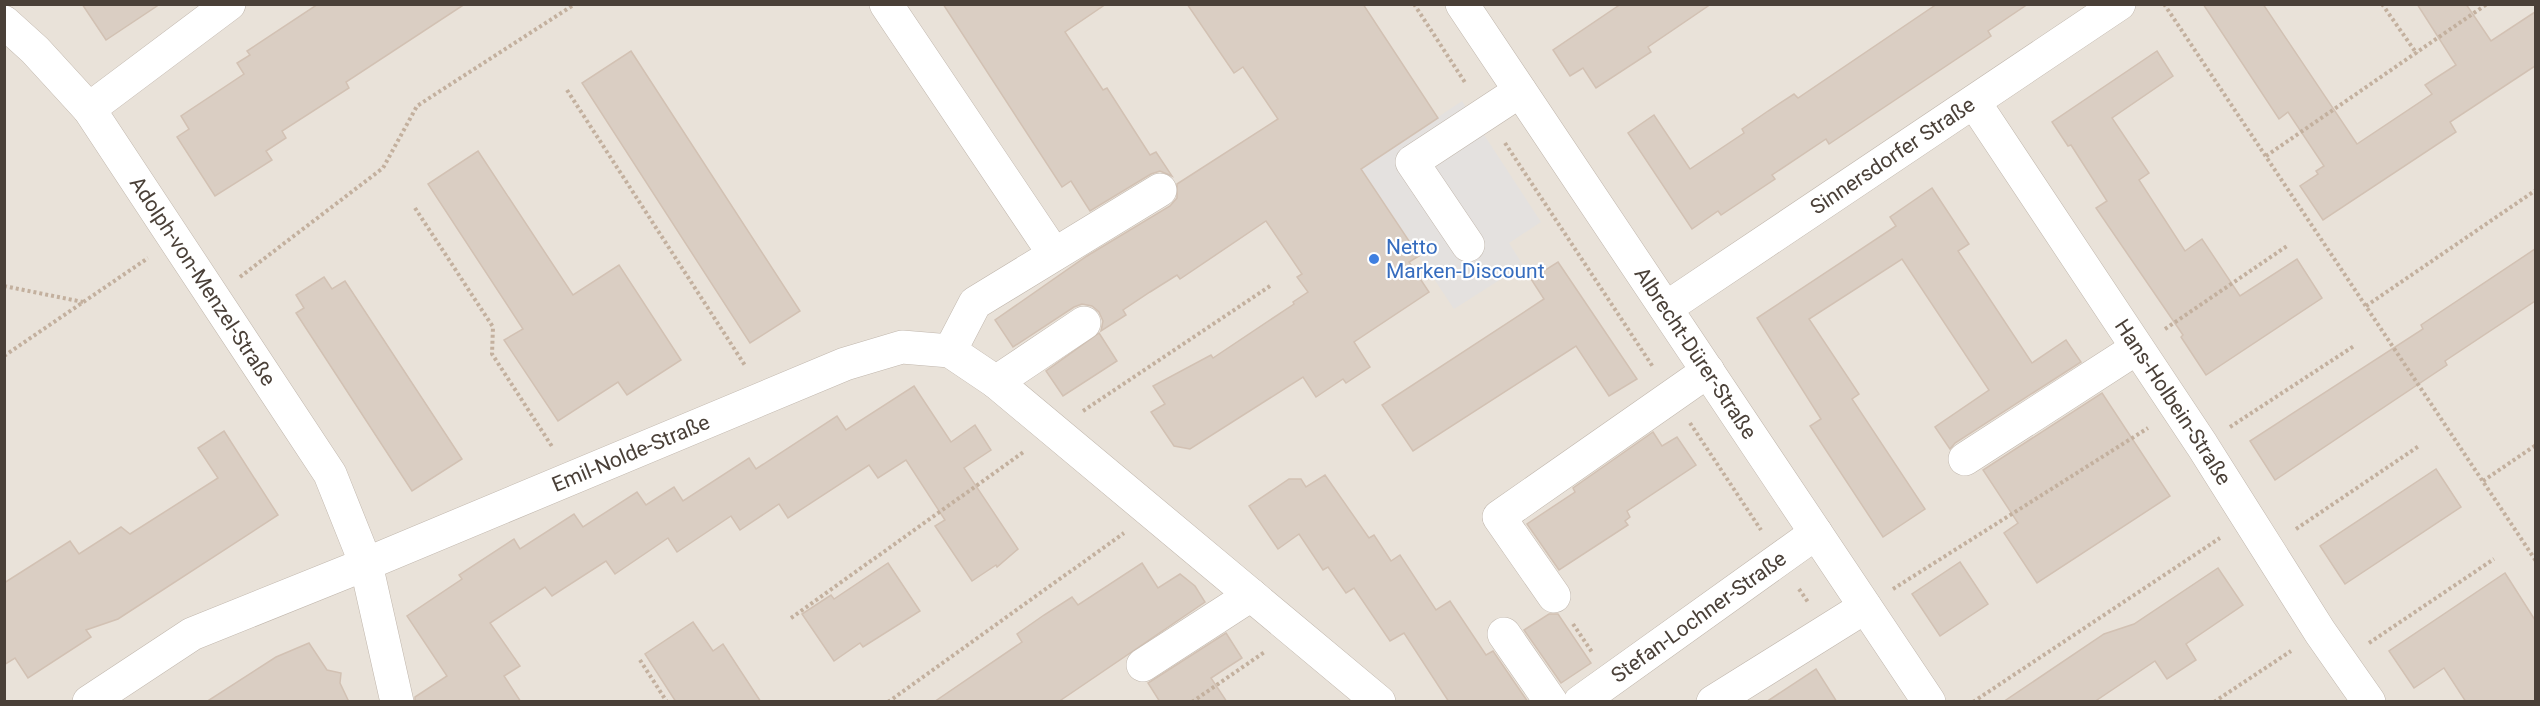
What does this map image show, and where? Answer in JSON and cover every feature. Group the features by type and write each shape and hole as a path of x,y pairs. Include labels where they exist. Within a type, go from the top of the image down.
{"street":[{"path":"89,109 229,4"},
{"path":"886,4 1053,254"},
{"name":"Albrecht-Dürer-Straße","path":"1462,4 1929,702"},
{"name":"Sinnersdorfer Straße","path":"1666,308 2119,4"},
{"name":"Adolph-von-Menzel-Straße","path":"4,22 35,50 89,109 330,474 366,564"},
{"path":"1468,245 1412,162 1520,91"},
{"name":"Hans-Holbein-Straße","path":"1974,102 2202,445 2320,632 2369,702"},
{"path":"950,351 975,303 1160,190"},
{"path":"996,382 1084,323"},
{"name":"Emil-Nolde-Straße","path":"89,702 192,634 845,364 902,347 950,351 996,382 1379,702"},
{"path":"1965,459 2137,348"},
{"path":"1554,596 1499,517 1708,371"},
{"name":"Stefan-Lochner-Straße","path":"1580,702 1816,533"},
{"path":"366,564 397,702"},
{"path":"1143,665 1251,595"},
{"path":"1713,702 1865,607"},
{"path":"1504,633 1551,702"}],"path":[{"path":"213,298 383,168 417,106 575,4"},
{"path":"1414,4 1827,630"},
{"path":"2164,4 2535,561"},
{"path":"2382,4 2416,54"},
{"path":"2266,156 2487,4"},
{"path":"567,90 765,397"},
{"path":"2366,306 2535,190"},
{"path":"415,208 493,327 492,354 572,478"},
{"path":"4,356 175,240"},
{"path":"2137,348 2287,246"},
{"path":"4,286 83,302"},
{"path":"2202,445 2354,346"},
{"path":"1865,607 2177,410"},
{"path":"2483,482 2535,445"},
{"path":"2266,549 2419,446"},
{"path":"888,702 1152,512"},
{"path":"1973,702 2249,519"},
{"path":"2341,662 2494,559"},
{"path":"1554,596 1611,680"},
{"path":"1192,702 1295,631"},
{"path":"2214,702 2320,632"},
{"path":"640,660 667,702"}],"shaded area":[{"path":"5,5 2535,5 2535,701 5,701"},
{"path":"1462,101 1541,222 1509,243 1523,265 1454,309 1361,169"}],"building":[{"path":"82,4 160,4 106,40"},
{"path":"318,4 465,4 346,82 349,88 282,131 286,138 266,151 272,160 215,196 177,137 189,129 181,116 244,74 237,63 250,55 247,51"},
{"path":"943,4 1106,4 1065,32 1103,90 1107,88 1150,155 1156,152 1172,176 1160,171 1151,174 1090,211 1071,181 1062,187"},
{"path":"1187,4 1363,4 1438,118 1361,169 1419,256 1409,262 1429,292 1354,342 1370,367 1346,383 1343,379 1316,397 1303,377 1190,449 1174,446 1151,412 1165,404 1153,386 1211,355 1213,358 1294,304 1293,302 1308,292 1297,277 1302,274 1266,221 1180,279 1177,275 1123,310 1126,315 1101,331 1103,321 1099,312 1092,306 1082,304 1013,347 995,320 1087,256 1170,206 1177,198 1177,184 1278,119 1243,67 1234,73"},
{"path":"1621,4 1711,4 1648,47 1651,52 1596,88 1583,68 1570,76 1553,50"},
{"path":"1937,4 2028,4 1988,31 1991,36 1829,144 1826,139 1772,175 1775,179 1721,215 1718,211 1692,229 1628,133 1654,115 1690,169 1744,133 1742,129 1768,111 1794,94 1798,98"},
{"path":"2203,4 2263,4 2357,144 2432,94 2425,85 2456,65 2417,4 2466,4 2491,41 2535,12 2535,66 2450,122 2456,132 2323,220 2300,186 2318,174 2316,171 2324,166 2288,112 2279,119"},
{"path":"631,51 800,311 750,343 582,83"},
{"path":"2157,51 2173,76 2112,118 2149,173 2139,180 2185,251 2202,239 2240,296 2297,259 2322,298 2206,375 2181,337 2183,335 2096,208 2107,201 2071,145 2068,146 2052,122"},
{"path":"478,151 573,295 619,265 681,360 627,395 618,382 558,421 504,340 523,329 428,184"},
{"path":"1932,188 1969,244 1958,251 2032,363 2066,340 2081,362 1955,443 1950,449 1935,427 1989,390 1902,259 1809,319 1859,394 1852,399 1925,509 1883,537 1810,426 1821,419 1757,318 1896,226 1890,217"},
{"path":"2535,249 2535,301 2445,361 2447,365 2275,480 2250,441 2423,329 2421,325"},
{"path":"1558,262 1637,379 1609,396 1576,346 1413,451 1382,405 1544,299 1531,279"},
{"path":"324,277 332,289 345,281 462,459 412,491 296,313 304,308 296,295"},
{"path":"1099,333 1117,361 1063,396 1046,371"},
{"path":"914,386 951,442 975,425 991,450 964,468 1018,549 997,567 996,565 972,581 935,526 945,520 906,460 878,478 869,465 788,518 779,504 740,530 731,516 677,552 668,538 615,574 606,561 552,596 545,587 490,623 520,666 504,676 521,702 415,702 415,697 447,676 407,616 462,579 459,575 514,539 520,549 574,514 583,527 637,492 646,505 674,487 683,501 749,458 756,469 837,416 846,430"},
{"path":"2102,393 2170,496 2037,583 2004,533 2018,523 1983,470"},
{"path":"224,431 278,515 118,619 86,630 91,637 28,678 15,658 4,665 4,583 70,541 79,554 121,527 130,534 218,478 198,448"},
{"path":"1653,432 1662,446 1677,437 1696,465 1627,511 1630,517 1625,521 1628,525 1559,570 1527,524 1575,492 1573,488"},
{"path":"2436,469 2461,507 2345,584 2320,546"},
{"path":"1325,475 1369,538 1374,535 1391,561 1400,555 1436,610 1450,601 1486,655 1493,651 1528,702 1449,702 1404,633 1390,641 1354,588 1346,593 1328,567 1323,570 1299,534 1278,549 1249,506 1289,479 1301,479 1306,487"},
{"path":"1960,562 1988,604 1940,636 1912,594"},
{"path":"888,563 920,611 863,647 860,643 834,661 802,614 831,595 834,599"},
{"path":"1142,563 1158,588 1180,574 1195,586 1205,602 1058,702 934,702 1022,642 1017,634 1044,615 1072,597 1078,605"},
{"path":"2218,568 2243,605 2186,644 2196,660 2167,679 2155,661 2094,702 2003,702 2104,634 2134,624"},
{"path":"2505,573 2535,620 2535,702 2466,702 2444,668 2414,688 2389,651"},
{"path":"1549,614 1558,614 1591,663 1561,683 1524,630"},
{"path":"693,622 713,651 723,644 761,702 676,702 645,654"},
{"path":"1226,633 1242,658 1211,678 1227,702 1160,702 1148,683"},
{"path":"309,643 327,670 341,673 340,683 349,702 206,702 276,657"},
{"path":"1816,669 1837,702 1766,702"}],"place":[{"name":"Netto Marken-Discount","path":"1374,259"}]}
